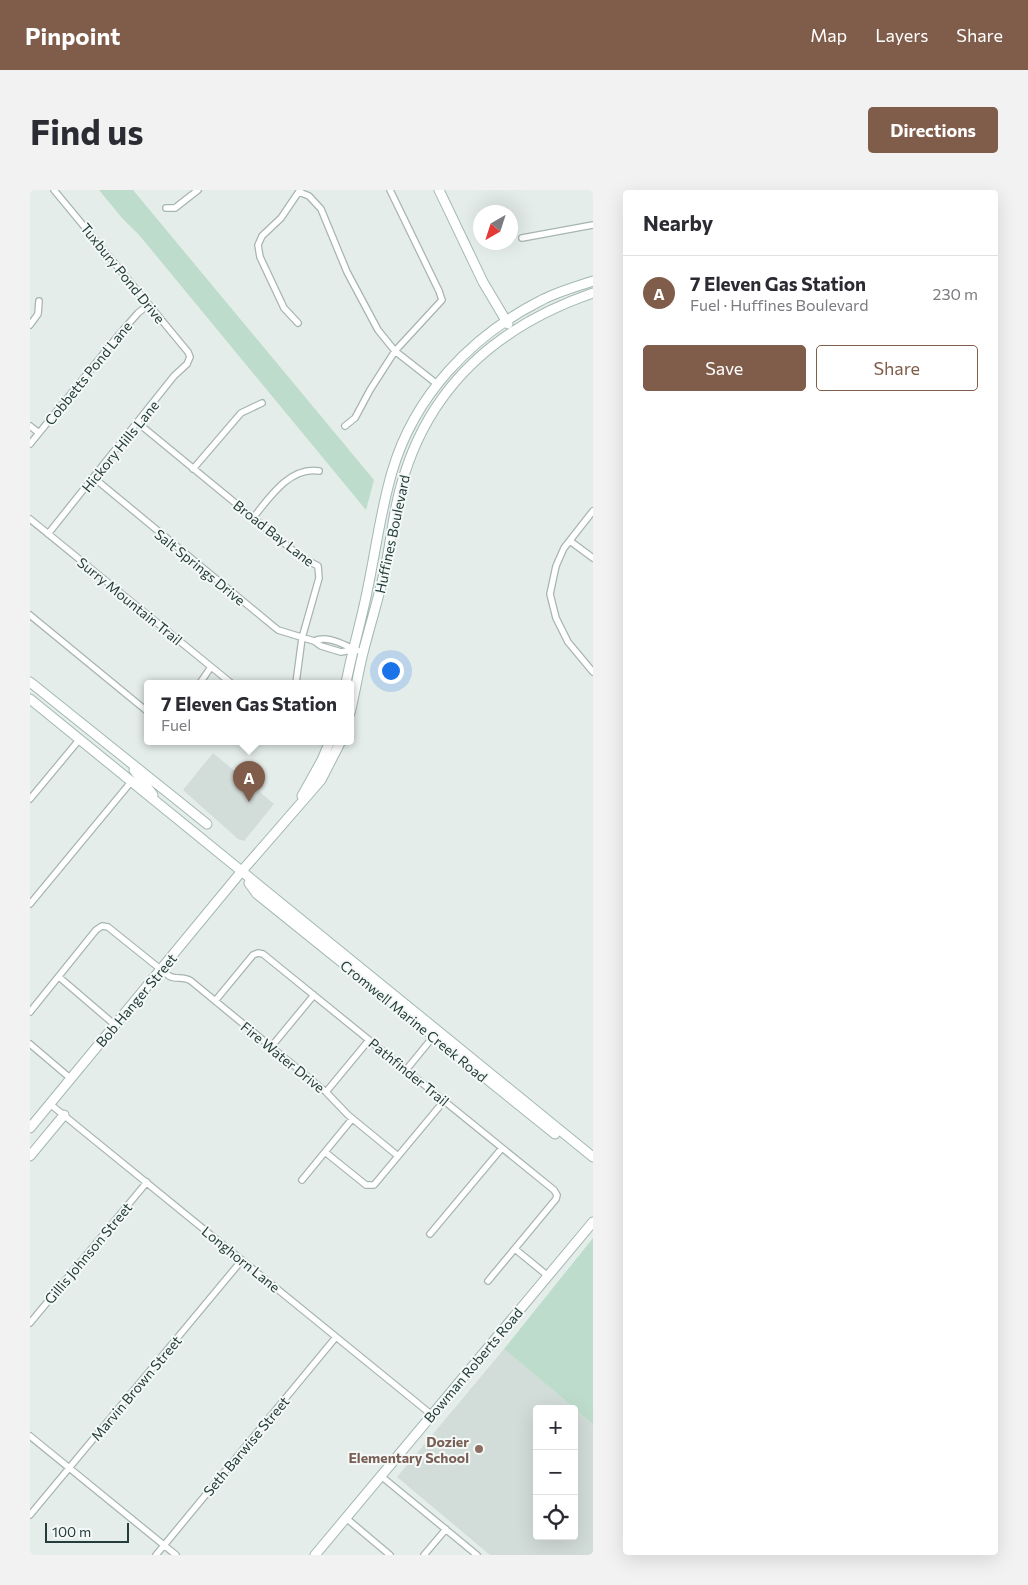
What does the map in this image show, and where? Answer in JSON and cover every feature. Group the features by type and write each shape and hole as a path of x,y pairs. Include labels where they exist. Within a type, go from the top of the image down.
{"main road":[{"path":"439,190 482,282 512,330"},
{"name":"Huffines Boulevard","path":"347,680 352,650 368,590 384,501 392,470 406,436 422,406 451,366 506,320 540,300 593,281"},
{"name":"Huffines Boulevard","path":"354,694 385,568 400,487 411,455 426,424 460,376 477,358 512,330 547,311 593,294"},
{"name":"Cromwell Marine Creek Road","path":"30,682 207,824"},
{"name":"Cromwell Marine Creek Road","path":"30,699 593,1157"},
{"path":"295,809 328,745"},
{"path":"241,872 321,780 339,745"},
{"name":"Cromwell Marine Creek Road","path":"124,758 165,810"},
{"name":"Cromwell Marine Creek Road","path":"241,872 257,894 593,1165"},
{"name":"Bob Hanger Street","path":"30,1128 241,872"},
{"path":"30,1156 64,1115"},
{"name":"Bowman Roberts Road","path":"315,1555 593,1222"}],"street":[{"name":"Tuxbury Pond Drive","path":"54,190 188,352 190,357"},
{"path":"166,208 175,208 198,190"},
{"path":"345,426 355,418 395,351 442,300 390,190"},
{"path":"298,323 284,308 260,257 258,245 262,236 281,218 300,191 309,196 321,209 347,272 378,330 395,351 437,384"},
{"path":"522,238 593,225"},
{"path":"30,325 38,314 39,302"},
{"name":"Cobbetts Pond Lane","path":"30,444 122,330 148,305"},
{"name":"Hickory Hills Lane","path":"48,534 174,376 187,364 190,357"},
{"path":"193,469 241,413 262,403"},
{"name":"Broad Bay Lane","path":"138,423 301,557 318,566 319,578 302,638 296,680"},
{"path":"30,426 38,433"},
{"path":"253,518 275,491 290,479 299,473 310,470 319,471"},
{"name":"Salt Springs Drive","path":"94,478 278,630 341,652 352,650 363,652"},
{"path":"593,512 564,548 556,566 550,594 556,618 568,642 593,672"},
{"name":"Surry Mountain Trail","path":"30,519 227,680"},
{"path":"570,541 593,558"},
{"path":"30,615 144,709"},
{"path":"202,680 212,667"},
{"path":"30,799 79,740"},
{"path":"30,904 131,782"},
{"name":"Fire Water Drive","path":"59,977 96,930 102,926 108,927 171,977 188,980 215,1001 326,1092 352,1119 398,1156"},
{"name":"Pathfinder Trail","path":"215,1001 253,955 263,954 554,1190 557,1195 556,1199 515,1249"},
{"path":"30,1012 59,977 115,1025"},
{"path":"271,1047 314,995"},
{"path":"406,1070 433,1037"},
{"path":"326,1092 369,1040"},
{"path":"30,1044 70,1078"},
{"path":"325,1152 369,1186 376,1184 444,1101"},
{"name":"Longhorn Lane","path":"50,1104 432,1415"},
{"path":"302,1180 352,1119"},
{"path":"430,1234 502,1148"},
{"name":"Gillis Johnson Street","path":"30,1323 147,1182"},
{"path":"488,1281 515,1249 548,1276"},
{"name":"Marvin Brown Street","path":"30,1516 242,1260"},
{"name":"Seth Barwise Street","path":"156,1555 336,1337"},
{"path":"30,1436 176,1555"},
{"path":"382,1476 477,1555"},
{"path":"346,1518 390,1555"},
{"path":"424,1555 446,1529"}],"shaded area":[{"path":"213,753 274,804 244,841 238,839 183,790"},
{"name":"Dozier Elementary School","path":"504,1349 570,1405 533,1405 533,1540 578,1540 578,1411 593,1424 593,1555 490,1555 397,1477"}],"green space":[{"path":"99,190 133,190 374,480 366,510 140,236"},
{"path":"593,1238 593,1424 578,1411 578,1405 570,1405 504,1349"}],"place":[{"name":"7 Eleven Gas Station","path":"249,802"},
{"name":"Dozier Elementary School","path":"479,1449"}]}
